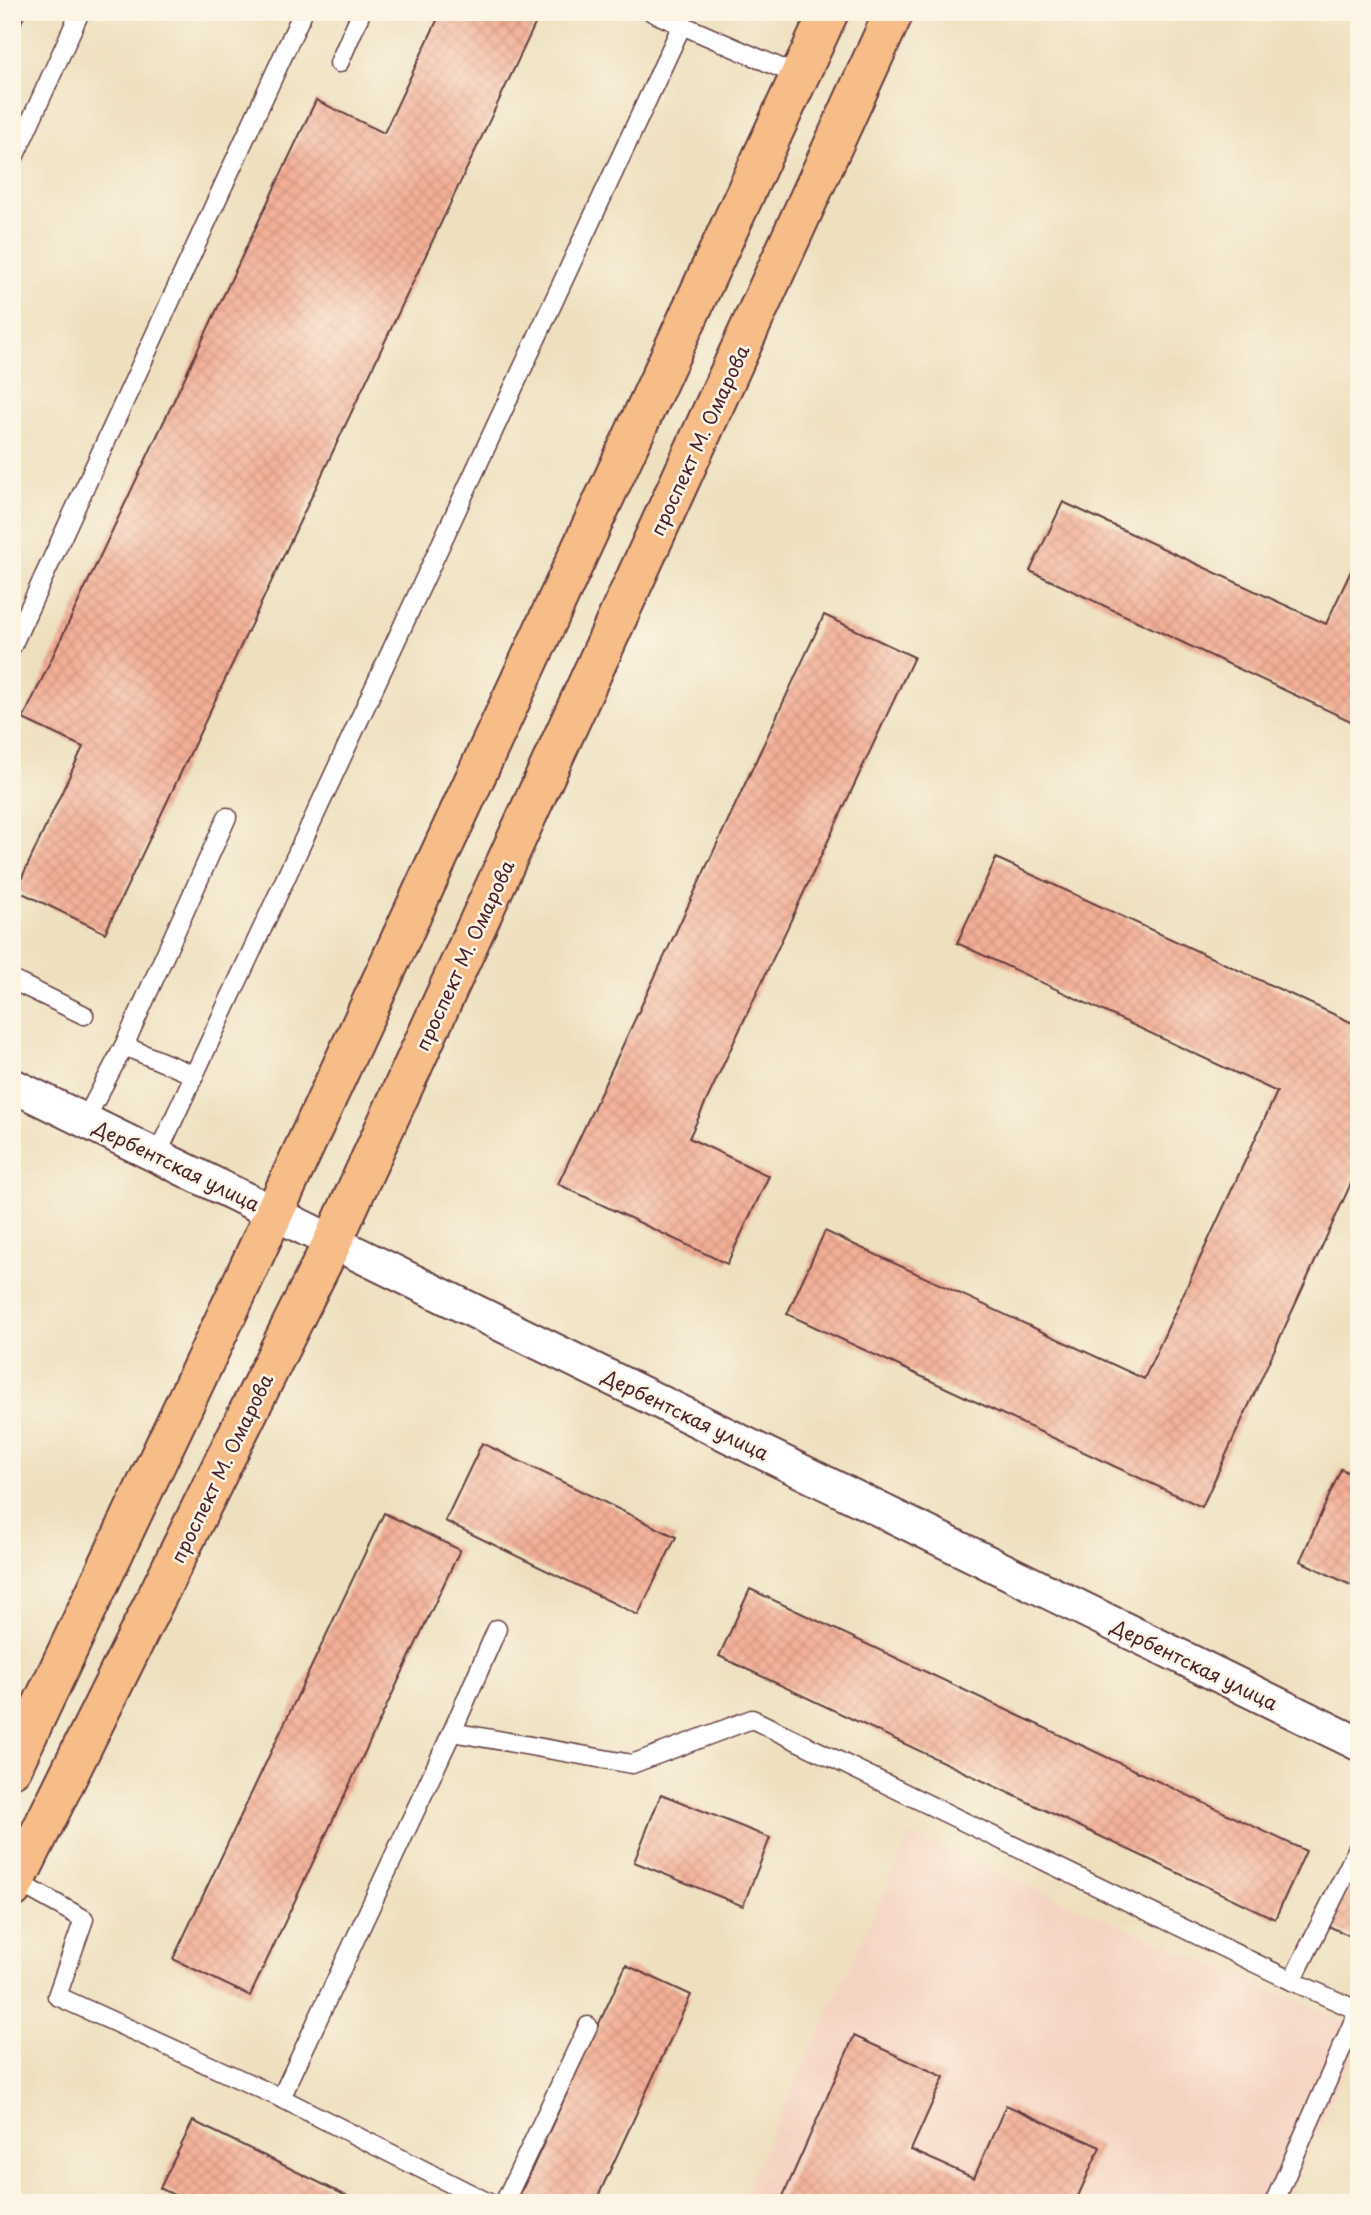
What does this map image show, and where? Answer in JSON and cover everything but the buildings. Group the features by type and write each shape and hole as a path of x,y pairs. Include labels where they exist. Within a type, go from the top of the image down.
{"main road":[{"path":"12,1768 275,1212 828,12"},
{"name":"проспект М. Омарова","path":"14,1885 333,1241 894,12"}],"street":[{"name":"Дербентская улица","path":"12,1085 1359,1744"}],"lane":[{"path":"12,162 80,12"},
{"path":"12,646 303,12"},
{"path":"652,12 799,76"},
{"path":"339,64 358,13"},
{"path":"157,1155 682,25"},
{"path":"85,1120 124,1046 227,817"},
{"path":"12,980 84,1015"},
{"path":"124,1046 194,1075"},
{"path":"281,2098 452,1732 497,1629"},
{"path":"452,1732 632,1764 752,1719 1358,2011 1274,2203"},
{"path":"1292,1980 1359,1846"},
{"path":"14,1885 84,1919 57,1996 281,2098 489,2203"},
{"path":"504,2203 588,2026"}],"shaded area":[{"path":"911,1835 1359,2028 1359,2041 1285,2203 739,2203"}]}
